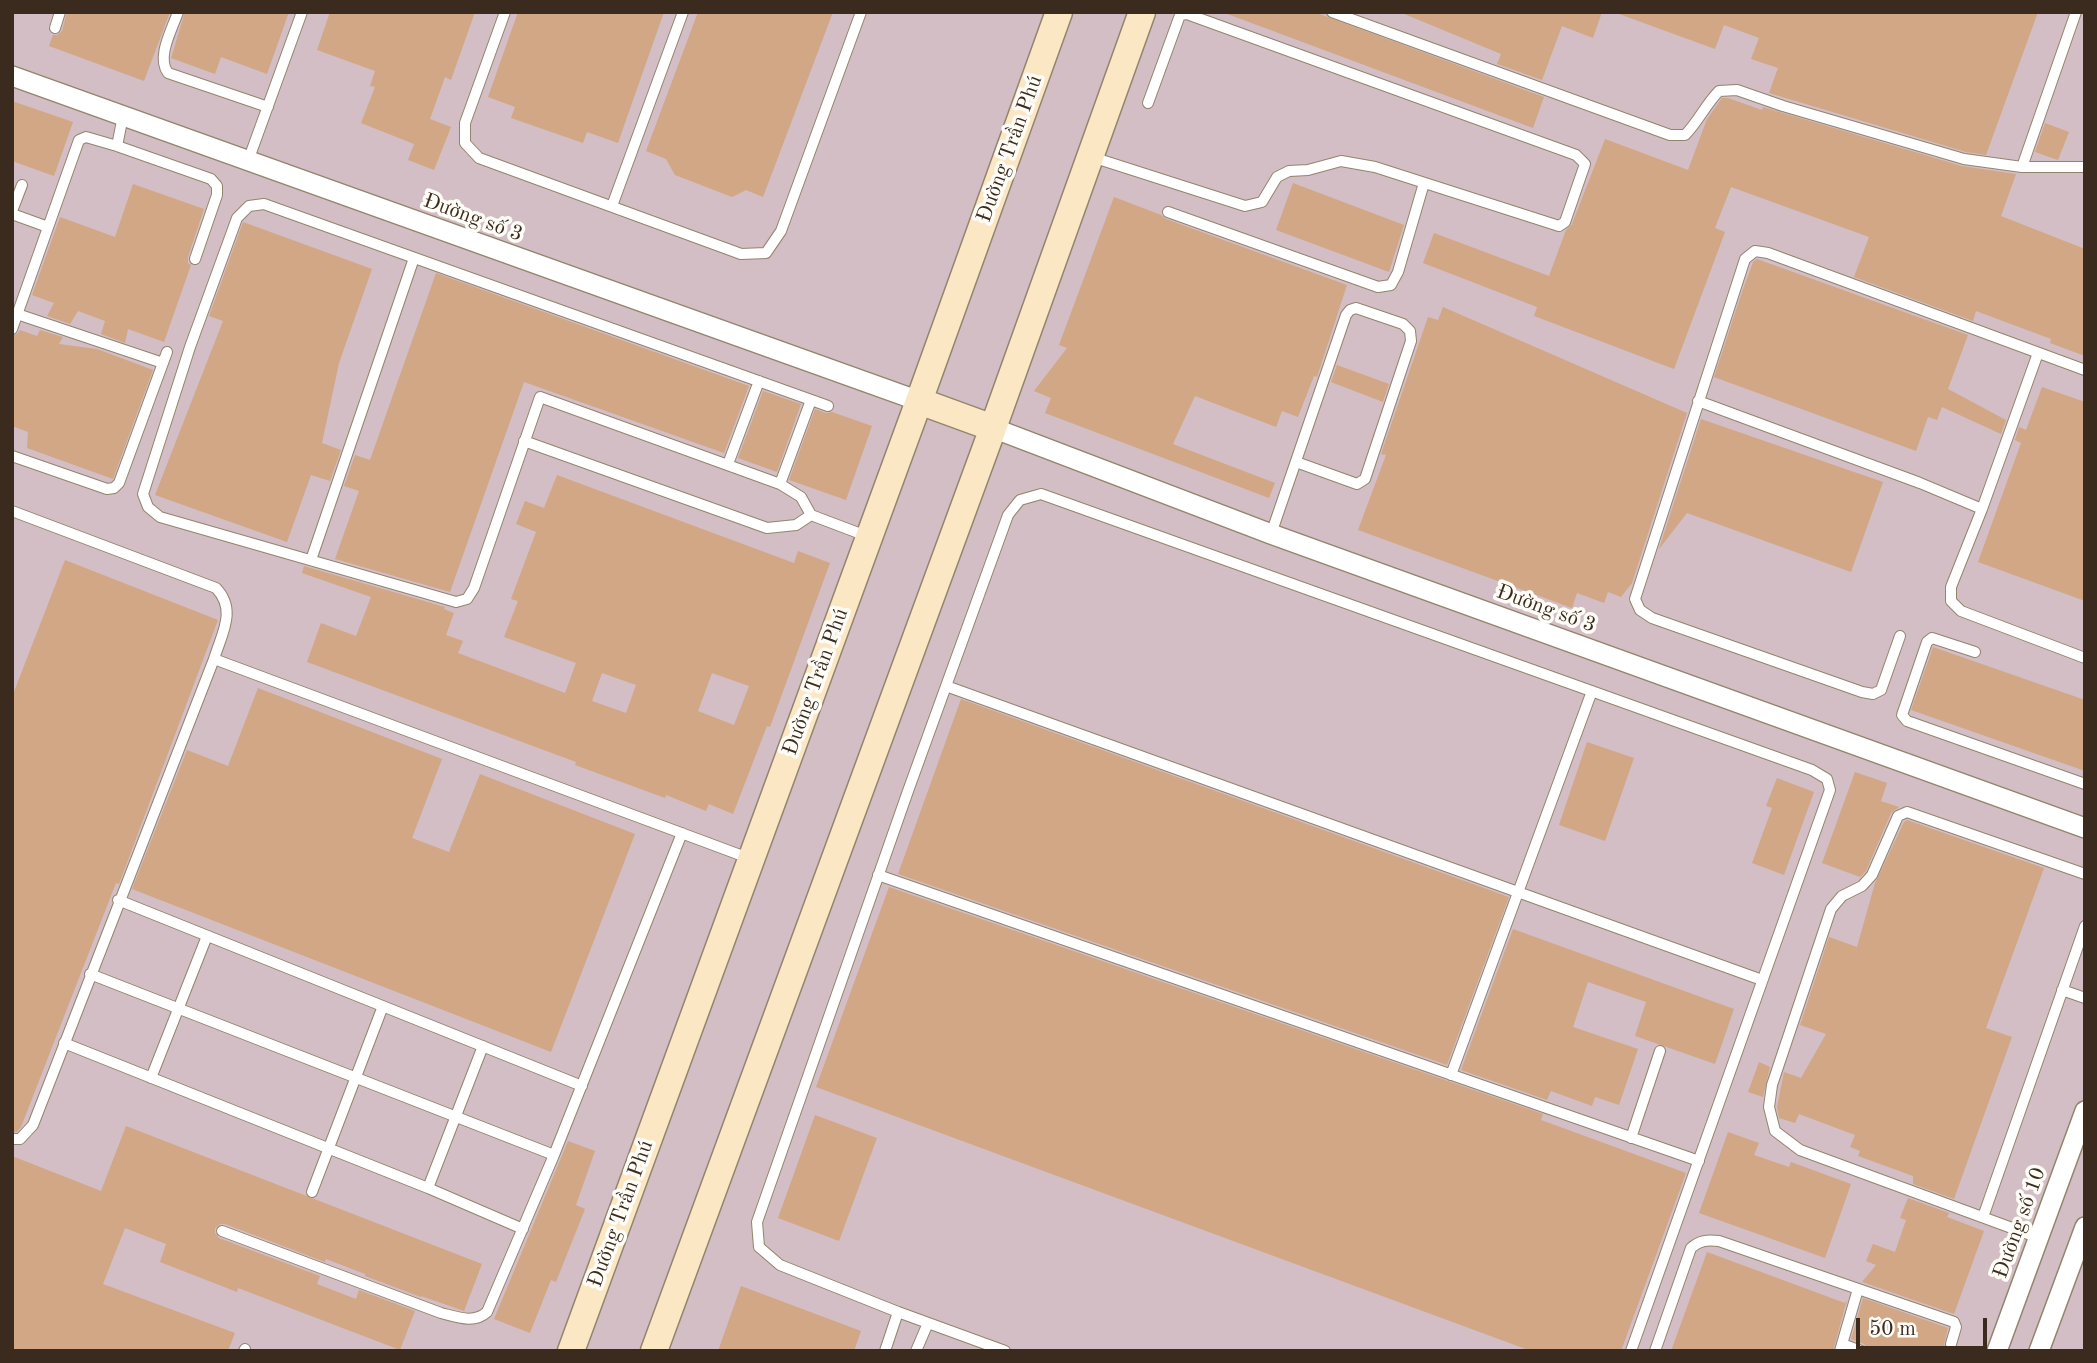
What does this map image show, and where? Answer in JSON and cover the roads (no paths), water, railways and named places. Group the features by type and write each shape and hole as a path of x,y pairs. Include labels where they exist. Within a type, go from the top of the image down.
{"main road":[{"name":"Đường Trần Phú","path":"571,1351 870,537 1059,12"},
{"path":"654,1351 993,428 1142,12"},
{"path":"919,401 993,428"}],"street":[{"name":"Đường số 3","path":"12,76 919,401"},
{"name":"Đường số 3","path":"993,428 1271,534 2085,828"},
{"name":"Đường số 10","path":"1997,1351 2085,1111"},
{"path":"2039,1351 2085,1227"}],"lane":[{"path":"55,28 60,12"},
{"path":"178,12 163,57 163,67 168,73 268,107"},
{"path":"248,162 302,12"},
{"path":"505,12 465,123 465,144 480,158 741,254 766,253 781,232 862,12"},
{"path":"612,206 683,12"},
{"path":"1332,12 1670,135 1685,135 1719,91 1737,90 1964,159 2022,167 2085,167"},
{"path":"2022,167 2076,12"},
{"path":"1091,156 1245,206 1262,202 1277,177 1289,171 1308,170 1341,161 1375,167 1559,226 1565,222 1585,164 1576,155 1187,14 1180,15 1174,27 1148,103"},
{"path":"117,146 123,116"},
{"path":"12,329 79,140 86,137 211,179 217,187 217,195 195,259"},
{"path":"1168,212 1378,287 1391,285 1398,272 1424,183"},
{"path":"22,185 12,213 48,227"},
{"path":"828,406 264,204 249,206 237,218 190,346 144,494 148,507 160,517 456,602 467,599 474,588 540,397 780,484 801,497 811,515 870,537"},
{"path":"1900,636 1881,690 1873,694 1652,618 1640,610 1635,599 1745,258 1755,251 1768,253 2085,370"},
{"path":"311,560 414,258"},
{"path":"1271,534 1296,462 1350,310 1356,308 1402,324 1410,331 1411,341 1366,480 1357,484 1296,462"},
{"path":"17,314 163,363"},
{"path":"12,456 107,489 114,488 119,483 167,352"},
{"path":"2038,353 1951,587 1951,601 1961,611 2085,658"},
{"path":"728,464 759,381"},
{"path":"780,484 811,400"},
{"path":"1698,401 1920,483 1982,509"},
{"path":"524,441 767,528 796,525 811,515"},
{"path":"1005,1351 780,1265 759,1247 757,1222 1008,515 1020,500 1041,494 1812,770 1827,779 1830,790 1631,1351"},
{"path":"12,512 215,588 225,597 228,614 214,659 118,900 33,1125 20,1139 12,1139"},
{"path":"1975,652 1932,638 1927,642 1902,715 1908,721 2085,784"},
{"path":"214,659 751,859"},
{"path":"946,685 1762,980"},
{"path":"1451,1075 1592,691"},
{"path":"2039,1238 1800,1150 1775,1131 1769,1107 1772,1085 1831,909 1842,896 1862,886 1872,875 1898,816 1907,813 2085,874"},
{"path":"222,1231 441,1313 470,1320 482,1317 487,1312 554,1155 682,833"},
{"path":"878,875 1699,1161"},
{"path":"118,900 582,1086"},
{"path":"1983,1217 2085,926"},
{"path":"151,1078 207,936"},
{"path":"90,974 554,1155"},
{"path":"2062,990 2085,998"},
{"path":"312,1192 383,1006"},
{"path":"64,1043 428,1188 523,1229"},
{"path":"428,1188 483,1046"},
{"path":"1631,1138 1660,1051"},
{"path":"1655,1351 1691,1248 1697,1242 1719,1241 1954,1322 1956,1327 1951,1344"},
{"path":"1858,1289 1841,1347 1861,1351"},
{"path":"885,1351 898,1312"},
{"path":"916,1351 928,1323"}]}
